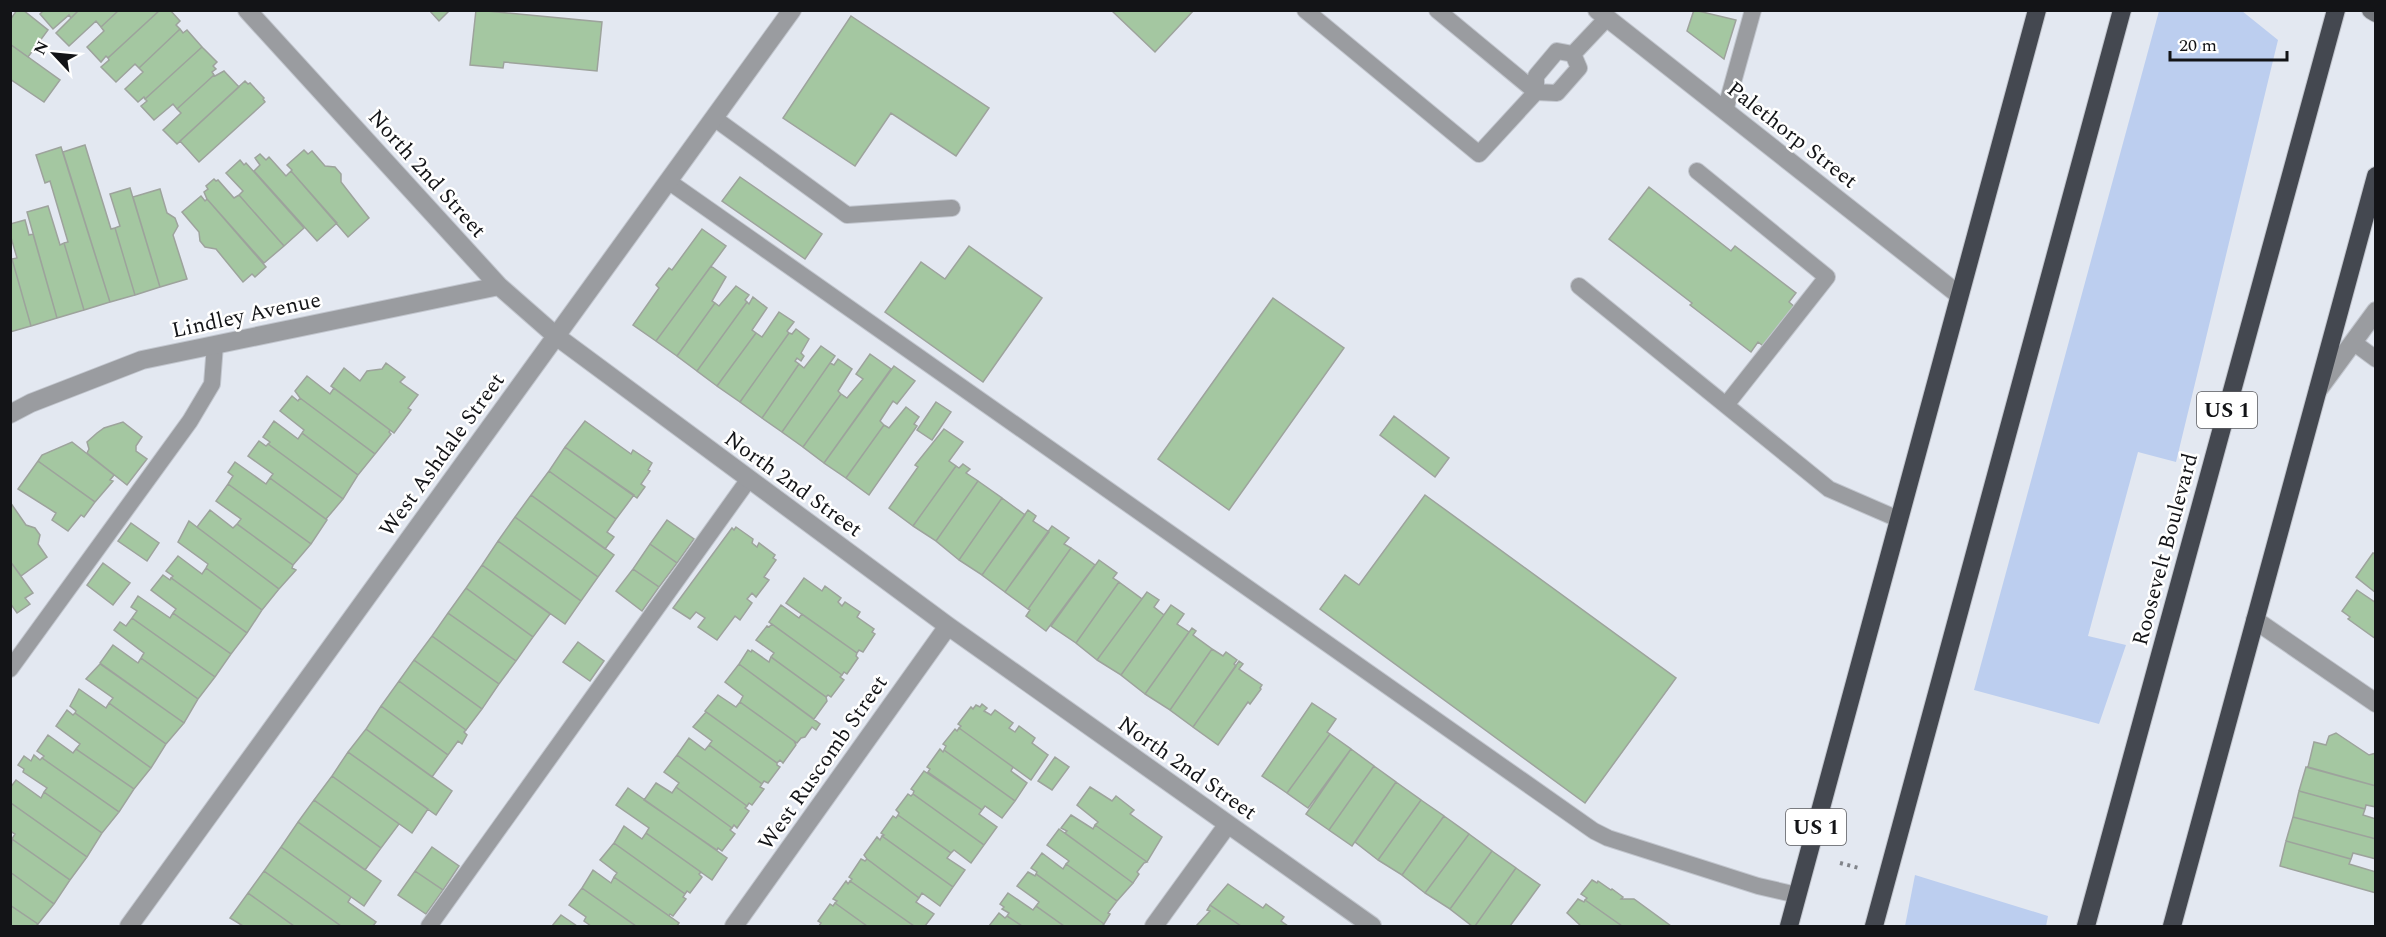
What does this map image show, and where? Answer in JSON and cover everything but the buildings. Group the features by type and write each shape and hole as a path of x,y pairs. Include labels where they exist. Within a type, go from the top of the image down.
{"highway":[{"name":"US 1","path":"1789,927 2037,10"},
{"path":"1874,927 2122,10"},
{"name":"Roosevelt Boulevard","path":"2087,924 2336,10"},
{"path":"2172,927 2376,176"}],"street":[{"name":"North 2nd Street","path":"247,10 499,286 556,336 948,626 1372,927"},
{"name":"West Ashdale Street","path":"129,927 792,10"},
{"path":"2371,10 2376,13"},
{"name":"Palethorp Street","path":"1602,14 1959,295"},
{"name":"Lindley Avenue","path":"10,414 142,360 499,286"},
{"path":"2317,392 2376,311"},
{"path":"2255,620 2376,703"},
{"name":"West Ruscomb Street","path":"735,927 948,626"},
{"path":"1154,927 1228,824"}],"lane":[{"path":"1305,10 1479,154 1536,92 1536,76 1557,51 1573,54"},
{"path":"1437,10 1536,92 1557,93 1579,68 1573,54"},
{"path":"1725,111 1753,10"},
{"path":"1573,54 1602,14"},
{"path":"714,118 848,215 952,208"},
{"path":"1697,171 1827,278 1726,405"},
{"path":"668,181 1594,831 1608,838 1758,886 1797,895"},
{"path":"1579,286 1829,489 1898,519"},
{"path":"2353,342 2376,359"},
{"path":"10,669 190,421 212,384 215,345"},
{"path":"429,927 749,479"}],"path":[{"path":"1840,863 1859,868"}],"shaded area":[{"path":"2159,11 2242,11 2278,40 2176,462 2138,452 2088,636 2126,645 2099,724 1974,690"},
{"path":"1915,875 2048,916 2046,926 1905,926"}]}
